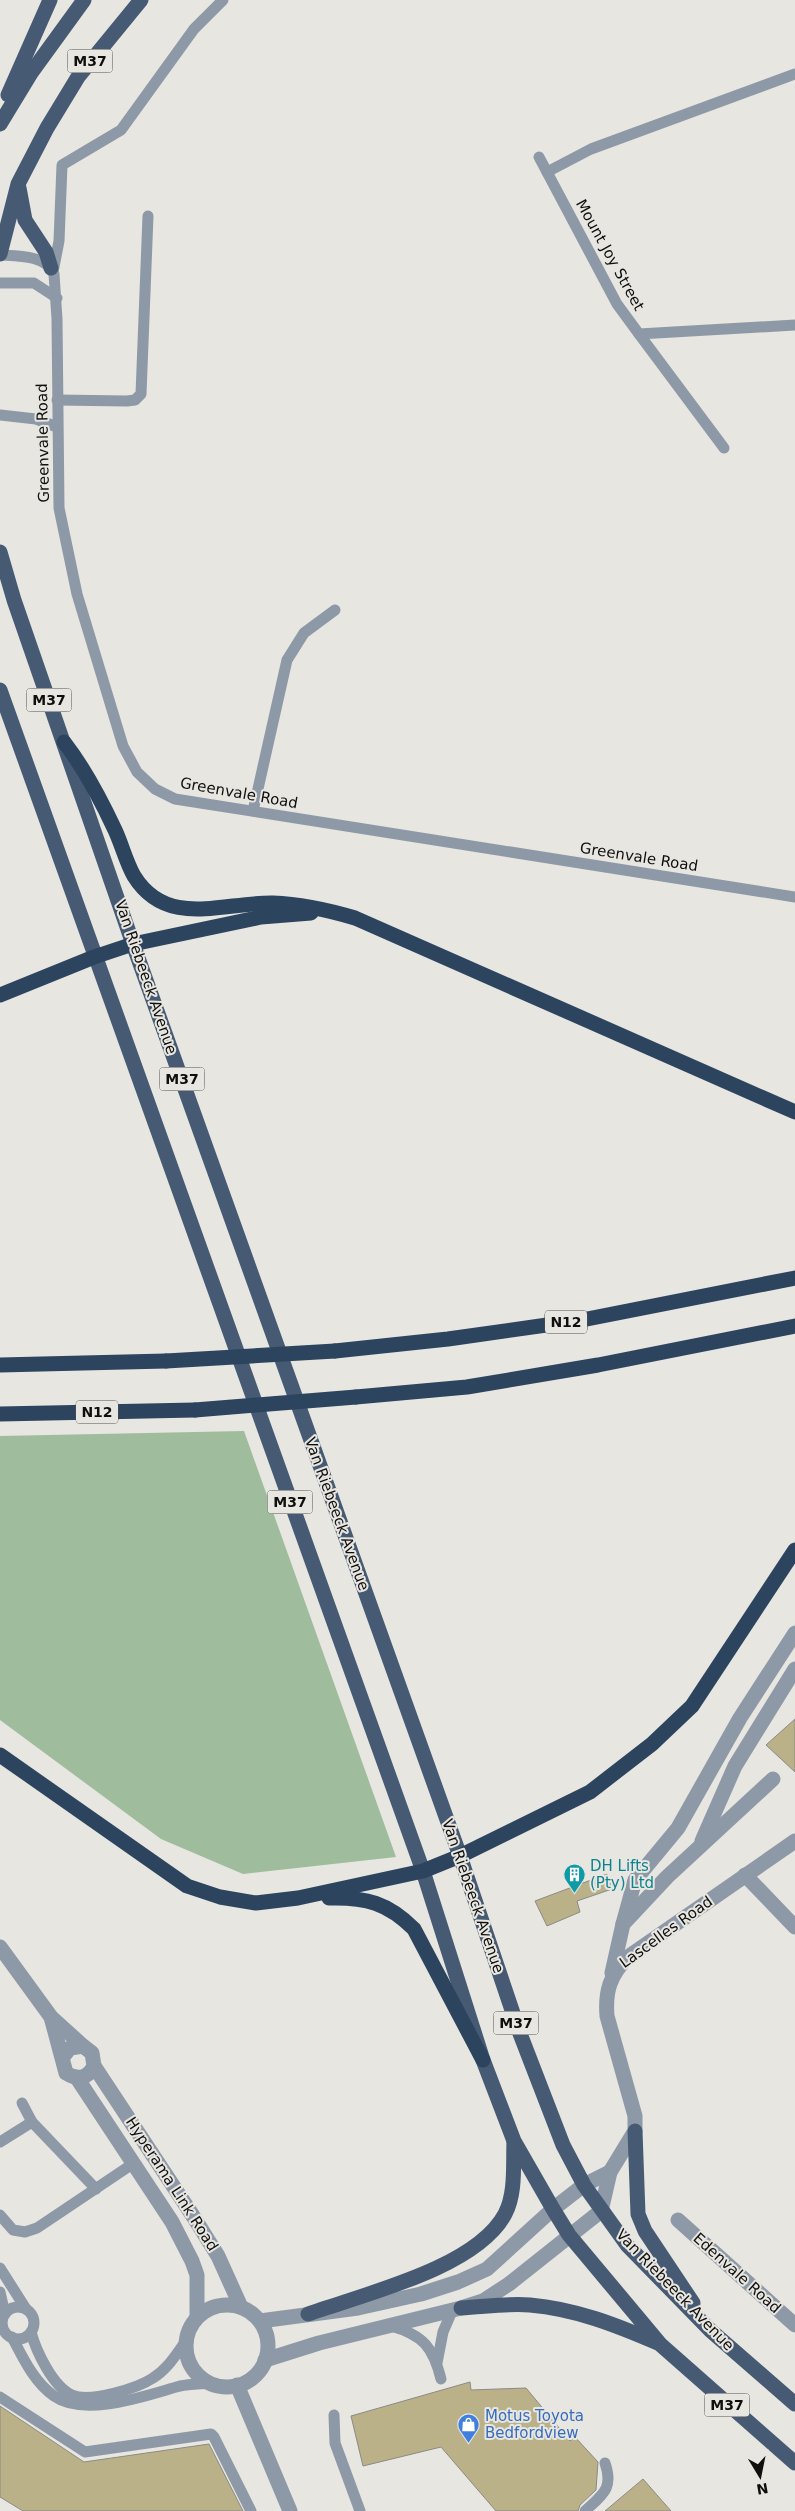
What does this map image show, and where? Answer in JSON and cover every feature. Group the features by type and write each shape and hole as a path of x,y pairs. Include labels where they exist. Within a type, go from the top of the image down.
{"highway":[{"path":"64,742 82,766 115,829 134,875 149,894 164,904 200,910 271,903 331,911 364,922 795,1112"},
{"path":"0,995 94,957 134,944 261,917 331,911"},
{"name":"N12","path":"0,1365 166,1361 335,1351 448,1339 582,1320 795,1278"},
{"name":"N12","path":"0,1414 195,1410 467,1386 542,1374 795,1326"},
{"path":"0,1755 187,1886 238,1901 256,1903 298,1898 424,1871 460,1856 590,1792 652,1744 692,1706 795,1550"},
{"path":"298,1898 360,1900 384,1906 398,1914 414,1930 425,1949 440,1983 483,2060"}],"main road":[{"path":"0,113 50,0"},
{"name":"M37","path":"0,124 31,73 84,0"},
{"name":"M37","path":"0,254 18,184 47,128 78,77 141,0"},
{"path":"18,184 26,220 46,252 52,270"},
{"name":"Van Riebeeck Avenue","path":"0,552 19,617 134,944 460,1856 519,2031 563,2145 584,2185 601,2211 628,2245 710,2330 795,2404"},
{"name":"M37","path":"0,690 94,957 424,1871 483,2060 514,2141 569,2235 662,2345 795,2463"},
{"path":"635,2131 638,2214 645,2232 710,2330"},
{"path":"308,2314 423,2274 478,2244 493,2231 506,2213 512,2193 514,2141"},
{"path":"457,2310 528,2305 556,2308 612,2323 662,2345"}],"street":[{"path":"611,1977 635,1880 678,1828 740,1718 795,1633"},
{"path":"700,1847 735,1766 795,1669"},
{"path":"623,1924 700,1847 773,1779"},
{"name":"Lascelles Road","path":"635,2131 635,2116 607,2016 606,2001 611,1977 628,1957 795,1841"},
{"path":"745,1875 795,1927"},
{"path":"0,1946 51,2018 92,2053 94,2066 88,2075 77,2078 66,2073 51,2018"},
{"path":"63,2058 70,2048 83,2046"},
{"name":"Hyperama Link Road","path":"94,2066 203,2232 234,2287 241,2307"},
{"name":"Hyperama Link Road","path":"77,2078 172,2222 192,2261 197,2274 197,2317"},
{"path":"265,2360 319,2344 457,2310 483,2301 510,2284 601,2211 610,2172 635,2131"},
{"path":"260,2322 376,2304 421,2294 458,2282 487,2268 553,2209 584,2185 610,2172"},
{"name":"Edenvale Road","path":"678,2220 795,2325"},
{"path":"218,2306 241,2307 260,2322 268,2340 265,2360 259,2371 249,2380 237,2386 223,2386 210,2383 200,2376 191,2366 187,2354 186,2341 190,2328 197,2317 218,2306"},
{"path":"237,2386 290,2511"}],"lane":[{"name":"Greenvale Road","path":"223,0 194,29 121,130 62,165 59,241 52,270 57,298 59,508 77,594 123,746 137,772 155,789 175,798 795,897"},
{"path":"547,172 591,149 795,74"},
{"name":"Mount Joy Street","path":"539,157 617,304 638,334 795,325"},
{"path":"57,400 127,401 135,400 141,394 148,216"},
{"path":"0,254 26,256 52,270"},
{"path":"0,283 34,282 57,298"},
{"path":"638,334 724,448"},
{"path":"0,415 36,419 57,427"},
{"path":"254,811 287,660 304,633 335,610"},
{"path":"22,2103 32,2122 96,2188"},
{"path":"0,2142 32,2122"},
{"path":"0,2215 13,2230 30,2230 134,2163"},
{"path":"0,2268 33,2318 31,2332 35,2346 55,2380 72,2395 84,2397 103,2396 152,2379 168,2366 186,2341"},
{"path":"0,2292 5,2314 2,2326 12,2337 23,2359 44,2387 55,2397 86,2406 182,2386 210,2383"},
{"path":"5,2314 12,2308 26,2309"},
{"path":"437,2362 448,2317 457,2310"},
{"path":"391,2326 420,2338 437,2362 441,2379"},
{"path":"12,2337 22,2338 31,2332"},
{"path":"0,2397 85,2452 211,2434 251,2511"},
{"path":"334,2415 335,2443 360,2511"},
{"path":"585,2511 605,2492 609,2478 605,2464"}],"green space":[{"path":"244,1431 396,1857 243,1874 161,1839 0,1720 0,1436"}],"building":[{"path":"795,1719 795,1772 766,1745"},
{"name":"DH Lifts (Pty) Ltd","path":"607,1874 612,1889 577,1901 580,1912 547,1926 535,1901"},
{"name":"Motus Toyota Bedfordview","path":"470,2382 471,2390 526,2388 570,2441 575,2437 598,2462 596,2490 580,2505 578,2511 496,2511 441,2447 363,2466 351,2416"},
{"path":"0,2406 84,2462 209,2444 243,2511 23,2511 0,2497"},
{"path":"643,2479 671,2511 605,2511"}],"place":[{"name":"DH Lifts (Pty) Ltd","path":"574,1894"},
{"name":"Motus Toyota Bedfordview","path":"469,2444"}]}
